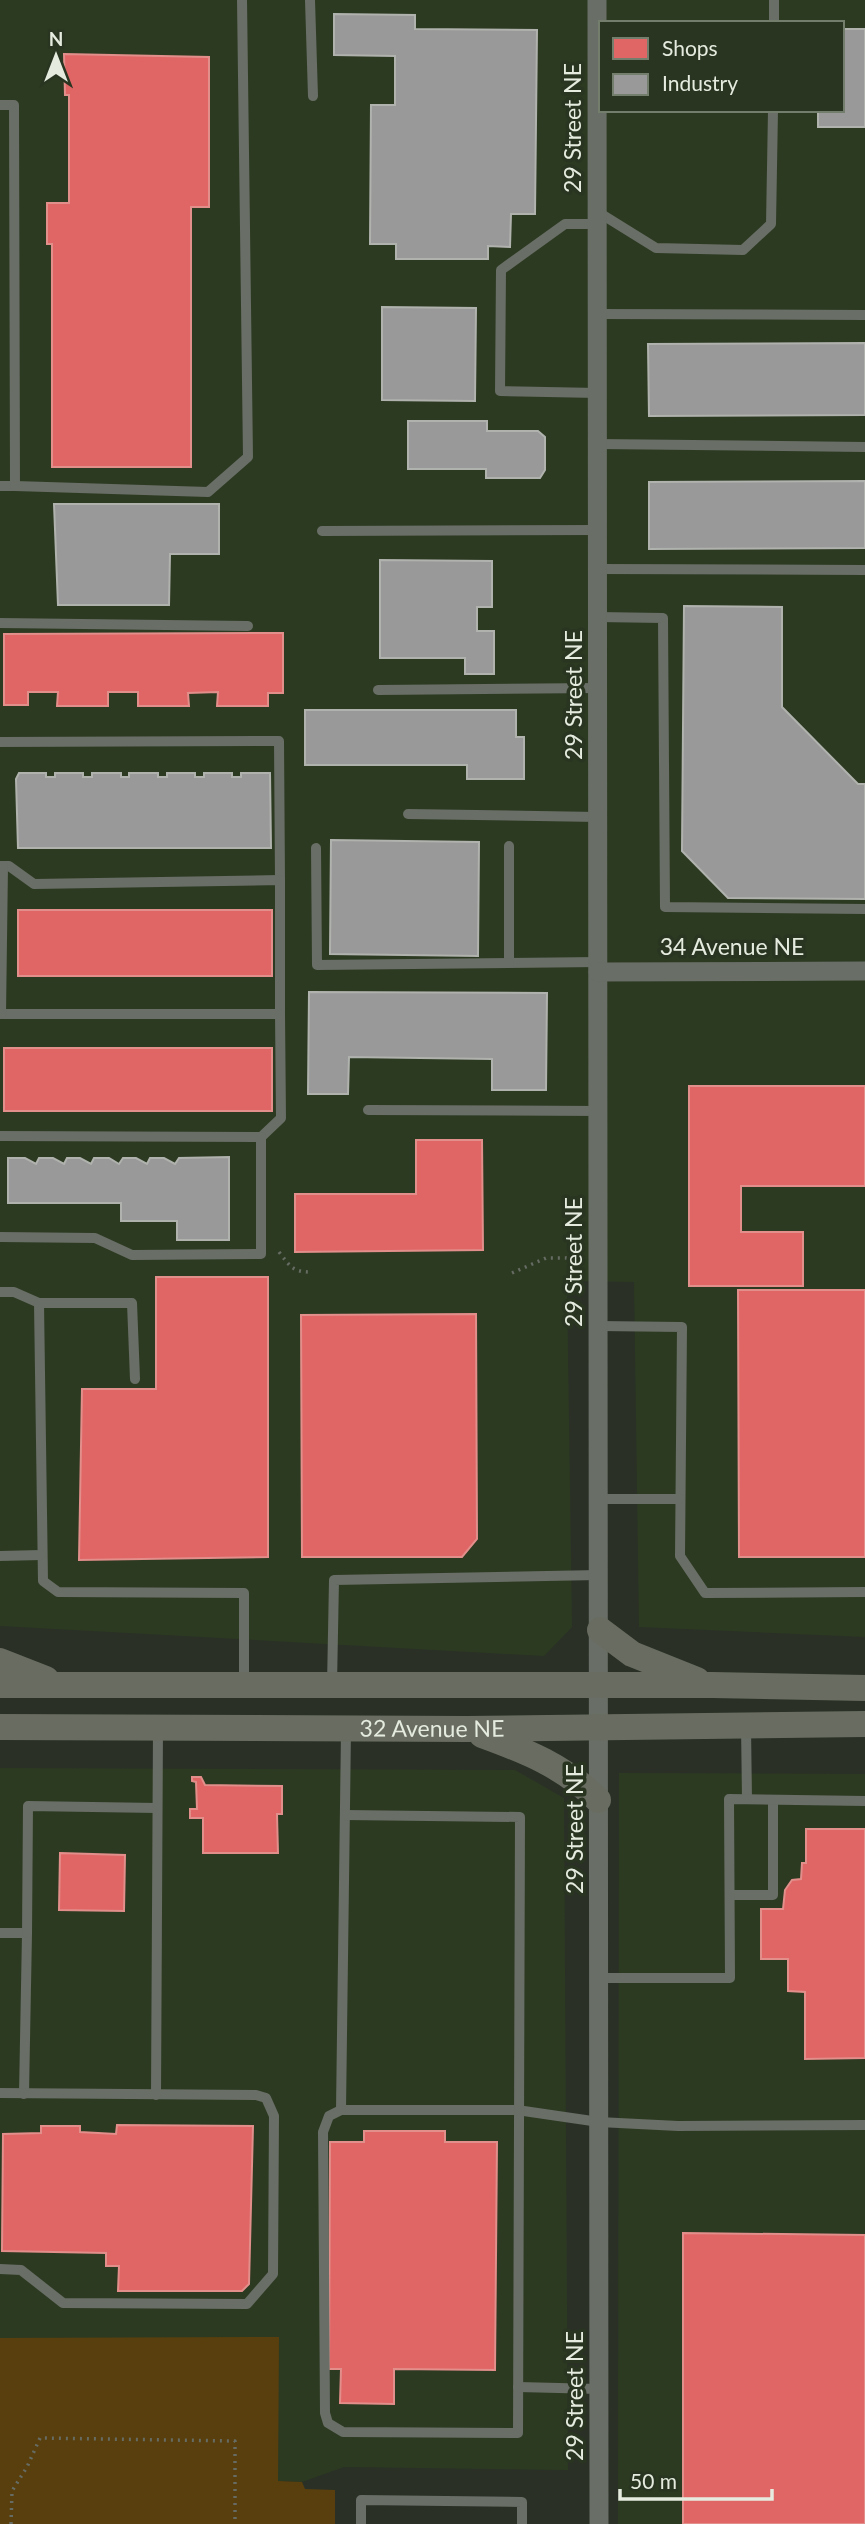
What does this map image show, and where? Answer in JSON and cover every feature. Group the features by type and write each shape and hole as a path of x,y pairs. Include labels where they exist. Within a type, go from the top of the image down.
{"main road":[{"path":"600,1630 632,1654 712,1685"},
{"path":"0,1661 64,1685"},
{"name":"32 Avenue NE","path":"0,1685 712,1685 865,1689"},
{"name":"32 Avenue NE","path":"0,1727 467,1729 865,1724"},
{"path":"467,1729 533,1754 562,1769 598,1800"}],"street":[{"name":"29 Street NE","path":"597,0 601,1728 598,1800 599,2524"},
{"name":"34 Avenue NE","path":"598,967 865,971"}],"lane":[{"path":"0,486 208,492 248,457 242,0"},
{"path":"310,0 313,96"},
{"path":"774,0 774,21"},
{"path":"0,105 14,105 15,486"},
{"path":"598,393 500,391 501,270 565,224 598,218 656,248 743,250 771,224 773,112"},
{"path":"598,314 865,315"},
{"path":"598,443 865,447"},
{"path":"322,531 598,530"},
{"path":"598,569 865,570"},
{"path":"598,617 663,618 665,907 865,909"},
{"path":"0,623 248,626"},
{"path":"378,690 598,688"},
{"path":"0,742 279,741 281,1118 261,1137 0,1136"},
{"path":"408,814 598,817"},
{"path":"509,846 509,963"},
{"path":"316,848 317,965 509,963 598,967"},
{"path":"280,880 34,884 9,866 2,866 0,1014 280,1014"},
{"path":"368,1110 599,1111"},
{"path":"0,1237 95,1238 132,1255 261,1254 261,1137"},
{"path":"0,1292 14,1292 38,1303 132,1303 135,1379"},
{"path":"38,1303 43,1581 58,1592 244,1593 244,1685"},
{"path":"599,1326 682,1327 680,1556 705,1593 865,1592"},
{"path":"599,1499 680,1499"},
{"path":"0,1556 41,1556"},
{"path":"332,1686 334,1580 599,1575"},
{"path":"746,1725 747,1799"},
{"path":"156,2095 158,1728"},
{"path":"341,2110 346,1729"},
{"path":"600,1978 730,1978 729,1799 865,1801"},
{"path":"730,1895 773,1895 773,1800"},
{"path":"24,2094 28,1806 158,1808"},
{"path":"345,1815 520,1817 517,2110 518,2432 343,2431 328,2423 325,2413 323,2132 329,2116 341,2110 517,2110 599,2122 678,2126 865,2125"},
{"path":"0,1933 27,1933"},
{"path":"0,2093 256,2095 265,2098 272,2107 273,2274 247,2304 63,2303 21,2270 0,2270"},
{"path":"518,2387 599,2389"},
{"path":"361,2524 361,2500 522,2502 522,2524"}],"path":[{"path":"279,1252 289,1268 298,1272 311,1272"},
{"path":"512,1273 546,1258 599,1258"},
{"path":"11,2524 12,2491 27,2468 40,2438 235,2441 235,2524"}],"shaded area":[{"path":"0,0 865,0 865,1637 639,1627 634,1282 567,1281 572,1627 544,1656 0,1626"},
{"path":"0,1768 515,1770 564,1798 568,2470 344,2467 302,2482 278,2481 0,2338"},
{"path":"619,1773 865,1774 865,2524 618,2524"},
{"path":"279,2337 278,2481 302,2482 305,2489 335,2490 335,2524 0,2524 0,2338"}],"building: Shops":[{"path":"64,54 209,57 209,207 191,207 191,467 52,467 52,244 47,244 47,203 69,203 69,95 65,95"},
{"path":"283,633 283,693 268,693 268,706 217,706 218,692 188,693 189,706 138,706 138,692 108,692 108,706 57,706 58,692 28,692 28,705 4,705 4,634"},
{"path":"18,910 272,910 272,976 18,976"},
{"path":"4,1048 272,1048 272,1111 4,1111"},
{"path":"689,1086 865,1086 865,1186 741,1186 741,1232 803,1232 803,1286 689,1286"},
{"path":"416,1140 482,1140 483,1250 295,1252 295,1194 416,1194"},
{"path":"156,1277 268,1277 268,1557 79,1560 82,1389 156,1389"},
{"path":"738,1290 865,1290 865,1557 739,1557"},
{"path":"476,1314 477,1539 462,1557 302,1557 301,1315"},
{"path":"192,1777 201,1777 205,1785 282,1786 282,1814 277,1814 278,1853 203,1853 203,1818 190,1818 190,1809 197,1809 196,1782 192,1781"},
{"path":"806,1829 865,1829 865,2058 805,2059 805,1992 788,1991 788,1959 761,1959 761,1909 783,1909 785,1890 792,1880 801,1879 802,1863 806,1863"},
{"path":"60,1853 125,1855 124,1911 59,1910"},
{"path":"117,2125 253,2126 249,2284 242,2291 118,2291 119,2266 106,2266 106,2253 2,2251 3,2134 41,2133 41,2126 80,2126 80,2132 116,2134"},
{"path":"364,2131 445,2131 445,2142 497,2142 495,2370 394,2369 394,2404 340,2403 341,2369 329,2369 330,2142 364,2142"},
{"path":"683,2233 865,2235 865,2524 683,2524"}],"building: Industry":[{"path":"334,14 415,15 415,29 537,30 535,214 511,214 510,247 488,246 488,259 396,259 396,244 370,244 371,105 395,105 395,56 334,55"},
{"path":"844,29 865,29 865,127 818,127 818,112 844,112"},
{"path":"382,307 476,308 475,401 382,400"},
{"path":"865,343 865,415 649,416 648,344"},
{"path":"408,421 487,421 487,431 538,431 545,437 545,470 540,478 486,478 486,469 408,469"},
{"path":"865,481 865,548 649,549 649,482"},
{"path":"54,504 219,504 219,554 170,554 169,605 58,605"},
{"path":"380,560 492,561 492,607 477,607 477,631 494,631 494,674 465,674 465,658 380,658"},
{"path":"684,606 782,607 782,707 858,784 865,784 865,899 728,898 682,851"},
{"path":"305,710 516,710 516,737 524,737 524,779 467,779 467,765 305,765"},
{"path":"19,773 46,773 46,777 55,777 55,773 83,773 83,777 92,777 92,773 121,773 121,777 129,777 129,773 158,773 158,777 167,777 167,773 195,773 195,777 204,777 204,773 232,773 232,777 241,777 241,773 270,773 271,848 18,848 16,779"},
{"path":"331,840 479,842 478,956 330,954"},
{"path":"309,992 547,993 546,1090 492,1090 492,1059 349,1057 348,1094 308,1094"},
{"path":"229,1157 229,1240 177,1240 177,1221 121,1221 121,1203 8,1203 8,1158 25,1158 36,1164 39,1158 53,1158 64,1164 67,1158 80,1158 91,1164 94,1158 109,1158 119,1164 123,1158 136,1158 147,1164 150,1158 164,1158 175,1164 179,1158"}]}
